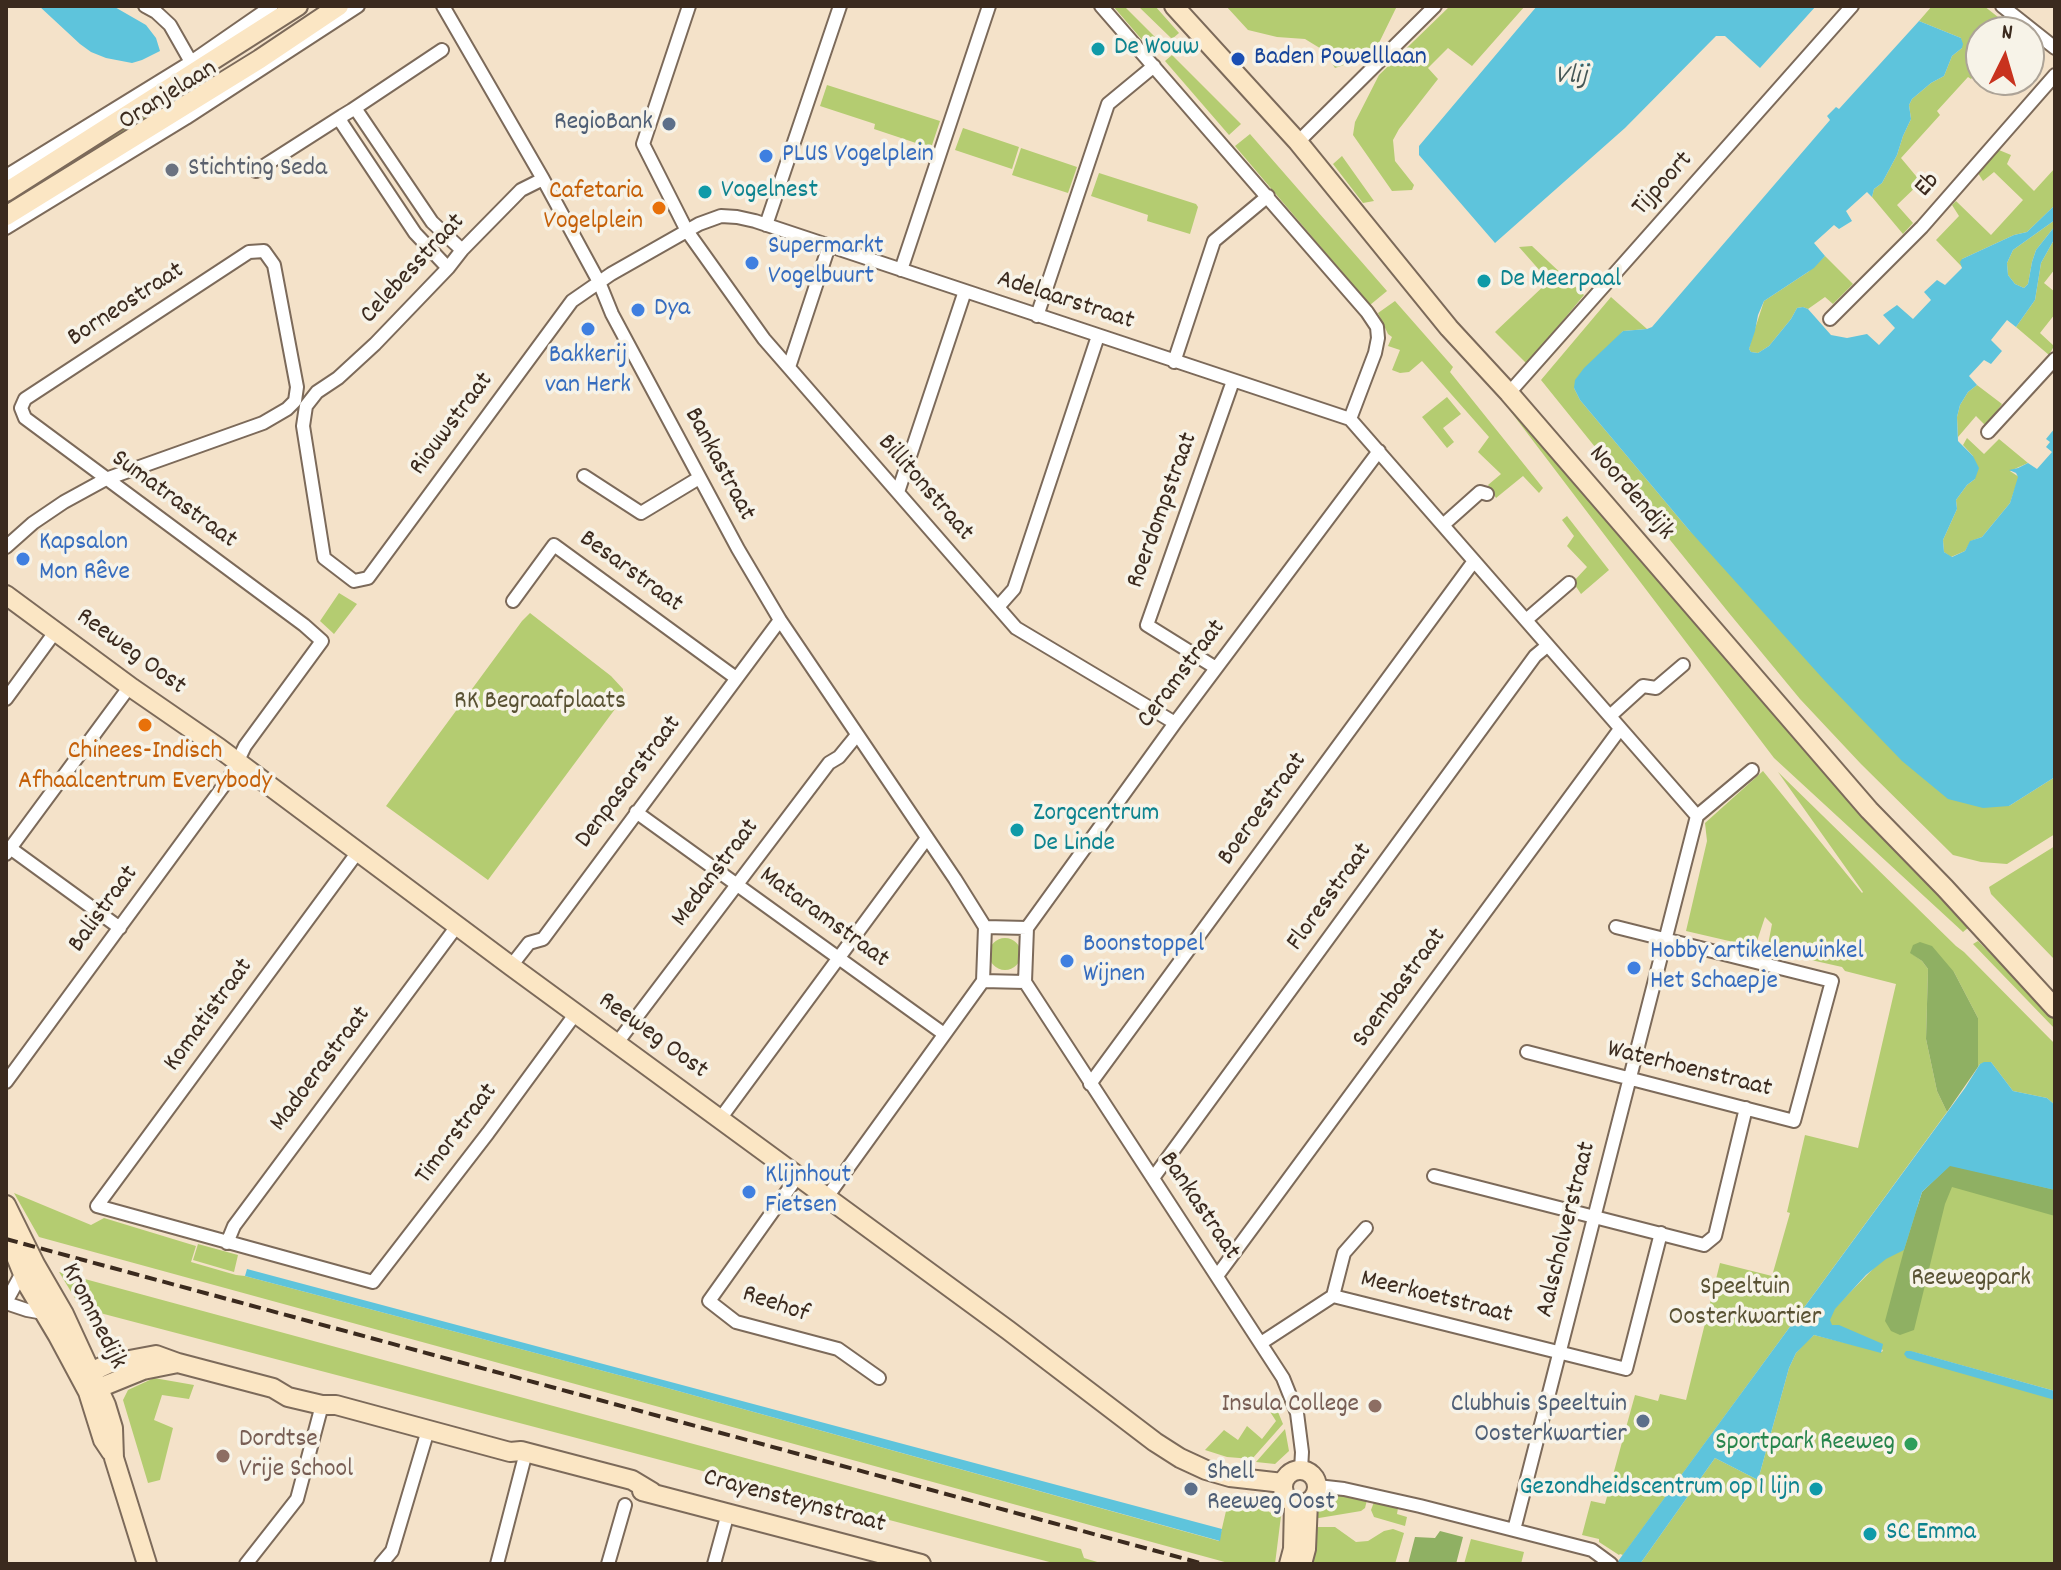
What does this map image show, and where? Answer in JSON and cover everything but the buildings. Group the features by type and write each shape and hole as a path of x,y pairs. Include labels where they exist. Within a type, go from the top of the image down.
{"street":[{"path":"145,6 170,25 191,62"},
{"name":"Oranjelaan","path":"6,176 191,62 272,6"},
{"name":"Oranjelaan","path":"6,192 298,6"},
{"name":"Oranjelaan","path":"6,216 260,59 339,6"},
{"name":"Oranjelaan","path":"6,228 186,118 358,6"},
{"name":"Bankastraat","path":"443,6 599,282 612,314 738,549 780,620 985,927"},
{"name":"Billitonstraat","path":"689,6 643,144 687,231 764,339 1016,628 1175,723"},
{"path":"766,225 840,6"},
{"path":"901,270 989,6"},
{"path":"1101,6 1268,196 1377,327 1377,345 1350,419 1697,816 1752,770"},
{"name":"Noordendijk","path":"1174,6 1298,142 1449,328 1509,393 1869,810 2055,1008"},
{"path":"1298,142 1435,6"},
{"name":"Tijpoort","path":"1509,393 1852,6"},
{"path":"2002,6 2055,48"},
{"path":"256,171 442,50"},
{"path":"1037,316 1108,104 1154,66"},
{"name":"Eb","path":"1830,319 1922,227 2055,75"},
{"path":"448,268 415,233 341,122 347,113 357,111 432,222 462,250"},
{"name":"Celebesstraat","path":"341,573 324,558 303,426 306,406 317,392 338,378 375,344 521,190 543,179"},
{"path":"1174,362 1214,241 1268,196"},
{"name":"Adelaarstraat","path":"599,282 707,220 728,216 746,218 1350,419"},
{"path":"789,367 829,246"},
{"name":"Borneostraat","path":"15,407 249,252 264,251 274,265 297,387 295,401 263,423 106,479"},
{"name":"Riouwstraat","path":"341,573 354,581 368,578 572,301 599,282"},
{"path":"898,492 965,291"},
{"path":"998,607 1014,589 1098,336"},
{"path":"1988,432 2055,359"},
{"name":"Roerdompstraat","path":"1216,668 1147,625 1233,381"},
{"name":"Sumatrastraat","path":"15,407 25,418 322,641 237,761"},
{"name":"Ceramstraat","path":"1027,928 1175,723 1379,451"},
{"path":"584,476 641,513 699,478"},
{"path":"6,547 33,523 106,479"},
{"path":"1443,525 1480,492 1487,494"},
{"name":"Besarstraat","path":"513,601 554,545 736,678"},
{"name":"Boeroestraat","path":"1090,1084 1474,561"},
{"path":"1526,620 1569,583"},
{"name":"Reeweg Oost","path":"6,595 237,761 1155,1442 1180,1458 1224,1476 1283,1483"},
{"name":"Denpasarstraat","path":"511,966 529,943 543,939 780,620"},
{"path":"6,699 55,632"},
{"name":"Floresstraat","path":"1153,1178 1535,656 1547,646"},
{"path":"1610,716 1643,686 1656,688 1683,665"},
{"path":"120,928 8,851 130,686"},
{"name":"Soembastraat","path":"1217,1276 1620,729"},
{"name":"Medanstraat","path":"617,1043 829,763 839,757 857,735"},
{"name":"Balistraat","path":"6,1082 230,777 237,761"},
{"name":"Mataramstraat","path":"636,812 944,1034"},
{"name":"Aalscholverstraat","path":"1514,1530 1697,816"},
{"path":"720,1119 927,838"},
{"name":"Komatistraat","path":"227,1243 97,1206 357,853"},
{"name":"Madoerastraat","path":"227,1243 234,1226 457,926"},
{"path":"827,1197 983,981 985,927 1027,928 1025,982 983,981"},
{"path":"1616,927 1664,940"},
{"name":"Waterhoenstraat","path":"1527,1052 1794,1121 1832,981 1664,940"},
{"name":"Bankastraat","path":"1025,982 1283,1378 1297,1413 1301,1470"},
{"name":"Timorstraat","path":"227,1243 373,1282 576,1013"},
{"path":"1434,1176 1704,1245 1715,1236 1746,1108"},
{"name":"Reehof","path":"798,1176 709,1301 736,1322 838,1349 879,1378"},
{"name":"Krommedijk","path":"6,1205 55,1314 113,1428 114,1458 147,1564"},
{"name":"Meerkoetstraat","path":"1261,1343 1333,1296 1344,1253 1366,1228"},
{"name":"Krommedijk","path":"6,1232 27,1284 55,1314"},
{"name":"Meerkoetstraat","path":"1333,1296 1626,1369 1661,1233"},
{"path":"23,1271 6,1302 55,1314"},
{"name":"Crayensteynstraat","path":"89,1383 178,1363 273,1388 288,1397 428,1430 517,1456 521,1451 632,1480 652,1492 892,1560 921,1564"},
{"path":"246,1564 297,1499 329,1405"},
{"path":"381,1564 392,1551 428,1430"},
{"path":"497,1564 517,1456"},
{"path":"1289,1564 1306,1497 1314,1476 1301,1470 1292,1472 1283,1483 1284,1492 1306,1497 1344,1489 1592,1550 1609,1563"},
{"path":"1302,1564 1306,1549 1306,1497"},
{"path":"608,1564 625,1505"},
{"path":"714,1564 728,1513"}],"green space":[{"path":"1113,6 1124,6 1166,48 1155,55"},
{"path":"1138,6 1155,6 1179,33 1172,39"},
{"path":"1226,6 1397,6 1375,51 1365,58 1335,68 1323,50 1305,39 1248,30"},
{"path":"1450,6 1525,6 1472,66 1448,48 1428,68 1438,79 1393,140 1395,161 1414,185 1412,190 1392,191 1353,135 1355,122 1379,75"},
{"path":"1932,6 1984,6 1997,16 1965,16 1965,80 1937,111 1940,115 1901,158 1921,182 1897,205 1913,223 1903,234 1872,197 1874,189 1882,183 1897,155 1911,119 1909,105 1912,99 1944,76 1952,56 1962,48 1961,38 1919,21"},
{"path":"1172,55 1241,124 1229,135 1165,61"},
{"path":"188,83 193,91 6,209 6,196"},
{"path":"827,85 940,121 931,148 874,129 875,124 820,106"},
{"path":"963,128 1019,147 1012,169 955,150"},
{"path":"1250,134 1387,291 1370,305 1235,146"},
{"path":"1021,148 1077,167 1068,193 1012,175"},
{"path":"1999,150 2011,155 2007,164 2034,191 2055,168 2055,205 2027,232 1962,259 1963,268 1936,240 1959,216 1952,205 1956,201 1991,235 2023,200 1994,172 1983,181 1978,173"},
{"path":"1342,156 1374,201 1363,203 1333,164"},
{"path":"1099,173 1196,204 1198,207 1190,234 1147,221 1148,215 1091,196"},
{"path":"2055,220 2055,226 2036,250 2028,284 2024,288 2015,284 2008,275 2007,263 2013,250"},
{"path":"2055,238 2055,269 2044,283 2055,292 2055,314 2040,333 2054,346 2049,355 2016,327 2035,300 2041,263"},
{"path":"1532,246 1584,295 1527,364 1495,332 1549,281 1519,247"},
{"path":"1825,256 1853,284 1833,304 1825,297 1808,309 1797,308 1769,346 1758,353 1751,352 1751,341 1764,301 1808,272"},
{"path":"1611,297 1647,329 1623,331 1574,388 1580,400 1689,530 2009,806 2055,777 2055,834 2007,864 1953,855 1800,699 1541,380"},
{"path":"1395,301 1453,367 1450,372 1543,488 1539,493 1523,476 1496,498 1488,485 1501,474 1478,452 1489,437 1422,361 1409,372 1392,370 1400,350 1388,346 1392,337 1378,313"},
{"path":"1977,385 2002,404 1986,426 1976,416 1958,437 1960,405"},
{"path":"1499,391 1969,927 1963,932 1774,758 1502,400"},
{"path":"1447,397 1461,414 1443,428 1454,442 1447,448 1422,417"},
{"path":"1967,438 1984,454 1999,439 2028,463 2010,471 2019,477 2010,503 1982,537 1971,541 1965,551 1951,557 1944,552 1943,540 1957,509 1956,500 1975,479 1973,456 1963,445"},
{"path":"1567,516 1609,570 1581,594 1573,582 1587,567 1567,546 1574,536 1562,520"},
{"path":"339,593 357,604 334,634 320,621"},
{"name":"RK Begraafplaats","path":"530,613 611,676 623,692 618,705 488,880 386,806"},
{"name":"Speeltuin Oosterkwartier","path":"1763,771 1862,893 1778,772 2055,1044 2055,1105 2047,1098 2013,1091 1991,1062 1978,1067 1978,1018 1954,972 1911,953 1928,969 1926,1039 1937,1091 1947,1112 1623,1555 1619,1555 1599,1539 1582,1535 1591,1501 1605,1504 1635,1395 1658,1401 1660,1394 1686,1400 1720,1263 1772,1276 1790,1213 1787,1212 1805,1135 1858,1148 1896,984 1845,971 1842,967 1767,950 1772,924 1765,917 1755,947 1686,931 1707,841 1705,823"},
{"path":"2055,846 2055,960 1991,894 1989,887"},
{"path":"1005,938 1016,943 1021,954 1016,965 1005,970 994,965 989,954 994,943"},
{"path":"1978,941 2055,1019 2055,1029 1973,944"},
{"path":"1920,942 1932,946 1954,972 1978,1018 1978,1067 1947,1112 1937,1091 1926,1039 1928,969 1910,953 1913,945"},
{"name":"Sportpark Reeweg","path":"1949,1163 2055,1188 2055,1391 1910,1351 2055,1399 2055,1564 1640,1564 1715,1458 1758,1480 1789,1368 1796,1353 1814,1335 1882,1352 1820,1323 1872,1270"},
{"path":"1950,1165 2055,1190 2055,1216 1952,1187 1914,1330 1900,1335 1891,1331 1885,1321 1904,1250 1922,1192"},
{"path":"14,1193 91,1225 104,1218 196,1246 191,1262 236,1275 660,1386 1219,1541 1230,1494 1262,1501 1269,1512 1281,1516 1275,1564 1232,1564 39,1237"},
{"path":"198,1244 238,1255 234,1272 193,1260"},
{"path":"59,1272 1081,1549 1084,1558 1104,1564 1057,1564 81,1308"},
{"path":"154,1378 194,1385 189,1399 162,1395 154,1420 173,1428 160,1480 148,1483 123,1400 128,1390"},
{"path":"1273,1400 1283,1424 1252,1459 1227,1457 1205,1450 1224,1430 1238,1440 1247,1426 1262,1439 1276,1421 1267,1407"},
{"path":"1285,1429 1289,1451 1275,1464 1256,1462"},
{"path":"1340,1494 1367,1500 1365,1508 1313,1519 1325,1499"},
{"path":"1374,1502 1398,1508 1397,1514 1407,1517 1405,1526 1374,1517 1371,1510"},
{"path":"1316,1527 1335,1527 1356,1542 1368,1541 1393,1529 1404,1533 1395,1564 1309,1564"},
{"path":"1440,1531 1463,1537 1456,1564 1408,1564 1415,1537 1435,1538"},
{"path":"1471,1539 1524,1552 1521,1564 1464,1564"}],"water":[{"path":"39,6 113,6 146,25 156,38 160,51 132,63 106,58 80,44"},
{"name":"Vlij","path":"1537,6 1816,6 1760,68 1725,36 1716,36 1625,128 1495,243 1419,155 1419,146"},
{"path":"1919,21 1961,38 1962,48 1952,56 1944,76 1912,99 1909,105 1911,119 1897,155 1872,197 1867,192 1846,211 1852,221 1839,229 1834,225 1814,243 1825,256 1814,268 1764,301 1749,349 1758,353 1769,346 1797,308 1803,307 1831,335 1847,338 1867,334 1879,345 1895,328 1883,315 1897,305 1913,319 1931,300 1924,292 1937,280 1945,285 1962,268 1962,259 2027,232 2055,205 2055,220 2013,250 2007,263 2008,275 2015,284 2024,288 2028,284 2036,250 2055,226 2055,238 2041,263 2035,300 2016,327 2007,320 1991,340 2002,351 1991,364 1984,360 1969,376 1977,385 1960,405 1958,441 1973,456 1979,468 1975,479 1956,500 1957,509 1943,540 1944,552 1952,557 1965,551 1970,541 1982,537 2010,503 2018,477 2009,470 2028,463 2037,469 2052,452 2046,447 2050,442 2046,439 2055,428 2055,777 2009,806 1983,808 1948,799 1902,761 1689,530 1580,400 1574,388 1575,380 1584,368 1623,331 1652,327 1830,120 1827,116 1836,107 1839,109"},
{"path":"1991,1062 2013,1091 2047,1098 2055,1105 2055,1190 1950,1166 1922,1192 1904,1250 1866,1275 1835,1309 1830,1320 1832,1325 1839,1325 1883,1344 1881,1353 1814,1335 1796,1353 1789,1368 1758,1480 1715,1458 1640,1564 1616,1564 1980,1064"},
{"path":"247,1269 1222,1529 1220,1541 660,1386 245,1276"},
{"path":"1906,1351 2055,1391 2055,1400 1907,1358 1904,1354"}],"railway":[{"path":"6,1239 1204,1564"}],"place":[{"name":"De Wouw","path":"1098,49"},
{"name":"Baden Powelllaan","path":"1238,59"},
{"name":"RegioBank","path":"669,124"},
{"name":"PLUS Vogelplein","path":"766,156"},
{"name":"Stichting Seda","path":"172,170"},
{"name":"Vogelnest","path":"705,192"},
{"name":"Cafetaria Vogelplein","path":"659,208"},
{"name":"Supermarkt Vogelbuurt","path":"752,263"},
{"name":"De Meerpaal","path":"1484,281"},
{"name":"Dya","path":"638,310"},
{"name":"Bakkerij van Herk","path":"588,329"},
{"name":"Kapsalon Mon Rêve","path":"23,559"},
{"name":"Chinees-Indisch Afhaalcentrum Everybody","path":"145,725"},
{"name":"Zorgcentrum De Linde","path":"1017,830"},
{"name":"Boonstoppel Wijnen","path":"1067,961"},
{"name":"Hobby artikelenwinkel Het Schaepje","path":"1634,968"},
{"name":"Klijnhout Fietsen","path":"749,1192"},
{"name":"Insula College","path":"1375,1406"},
{"name":"Clubhuis Speeltuin Oosterkwartier","path":"1643,1421"},
{"name":"Sportpark Reeweg","path":"1911,1444"},
{"name":"Dordtse Vrije School","path":"223,1456"},
{"name":"Shell Reeweg Oost","path":"1191,1489"},
{"name":"Gezondheidscentrum op 1 lijn","path":"1816,1489"},
{"name":"SC Emma","path":"1870,1534"}],"park label":[{"name":"Reewegpark","path":"1971,1280"}]}
